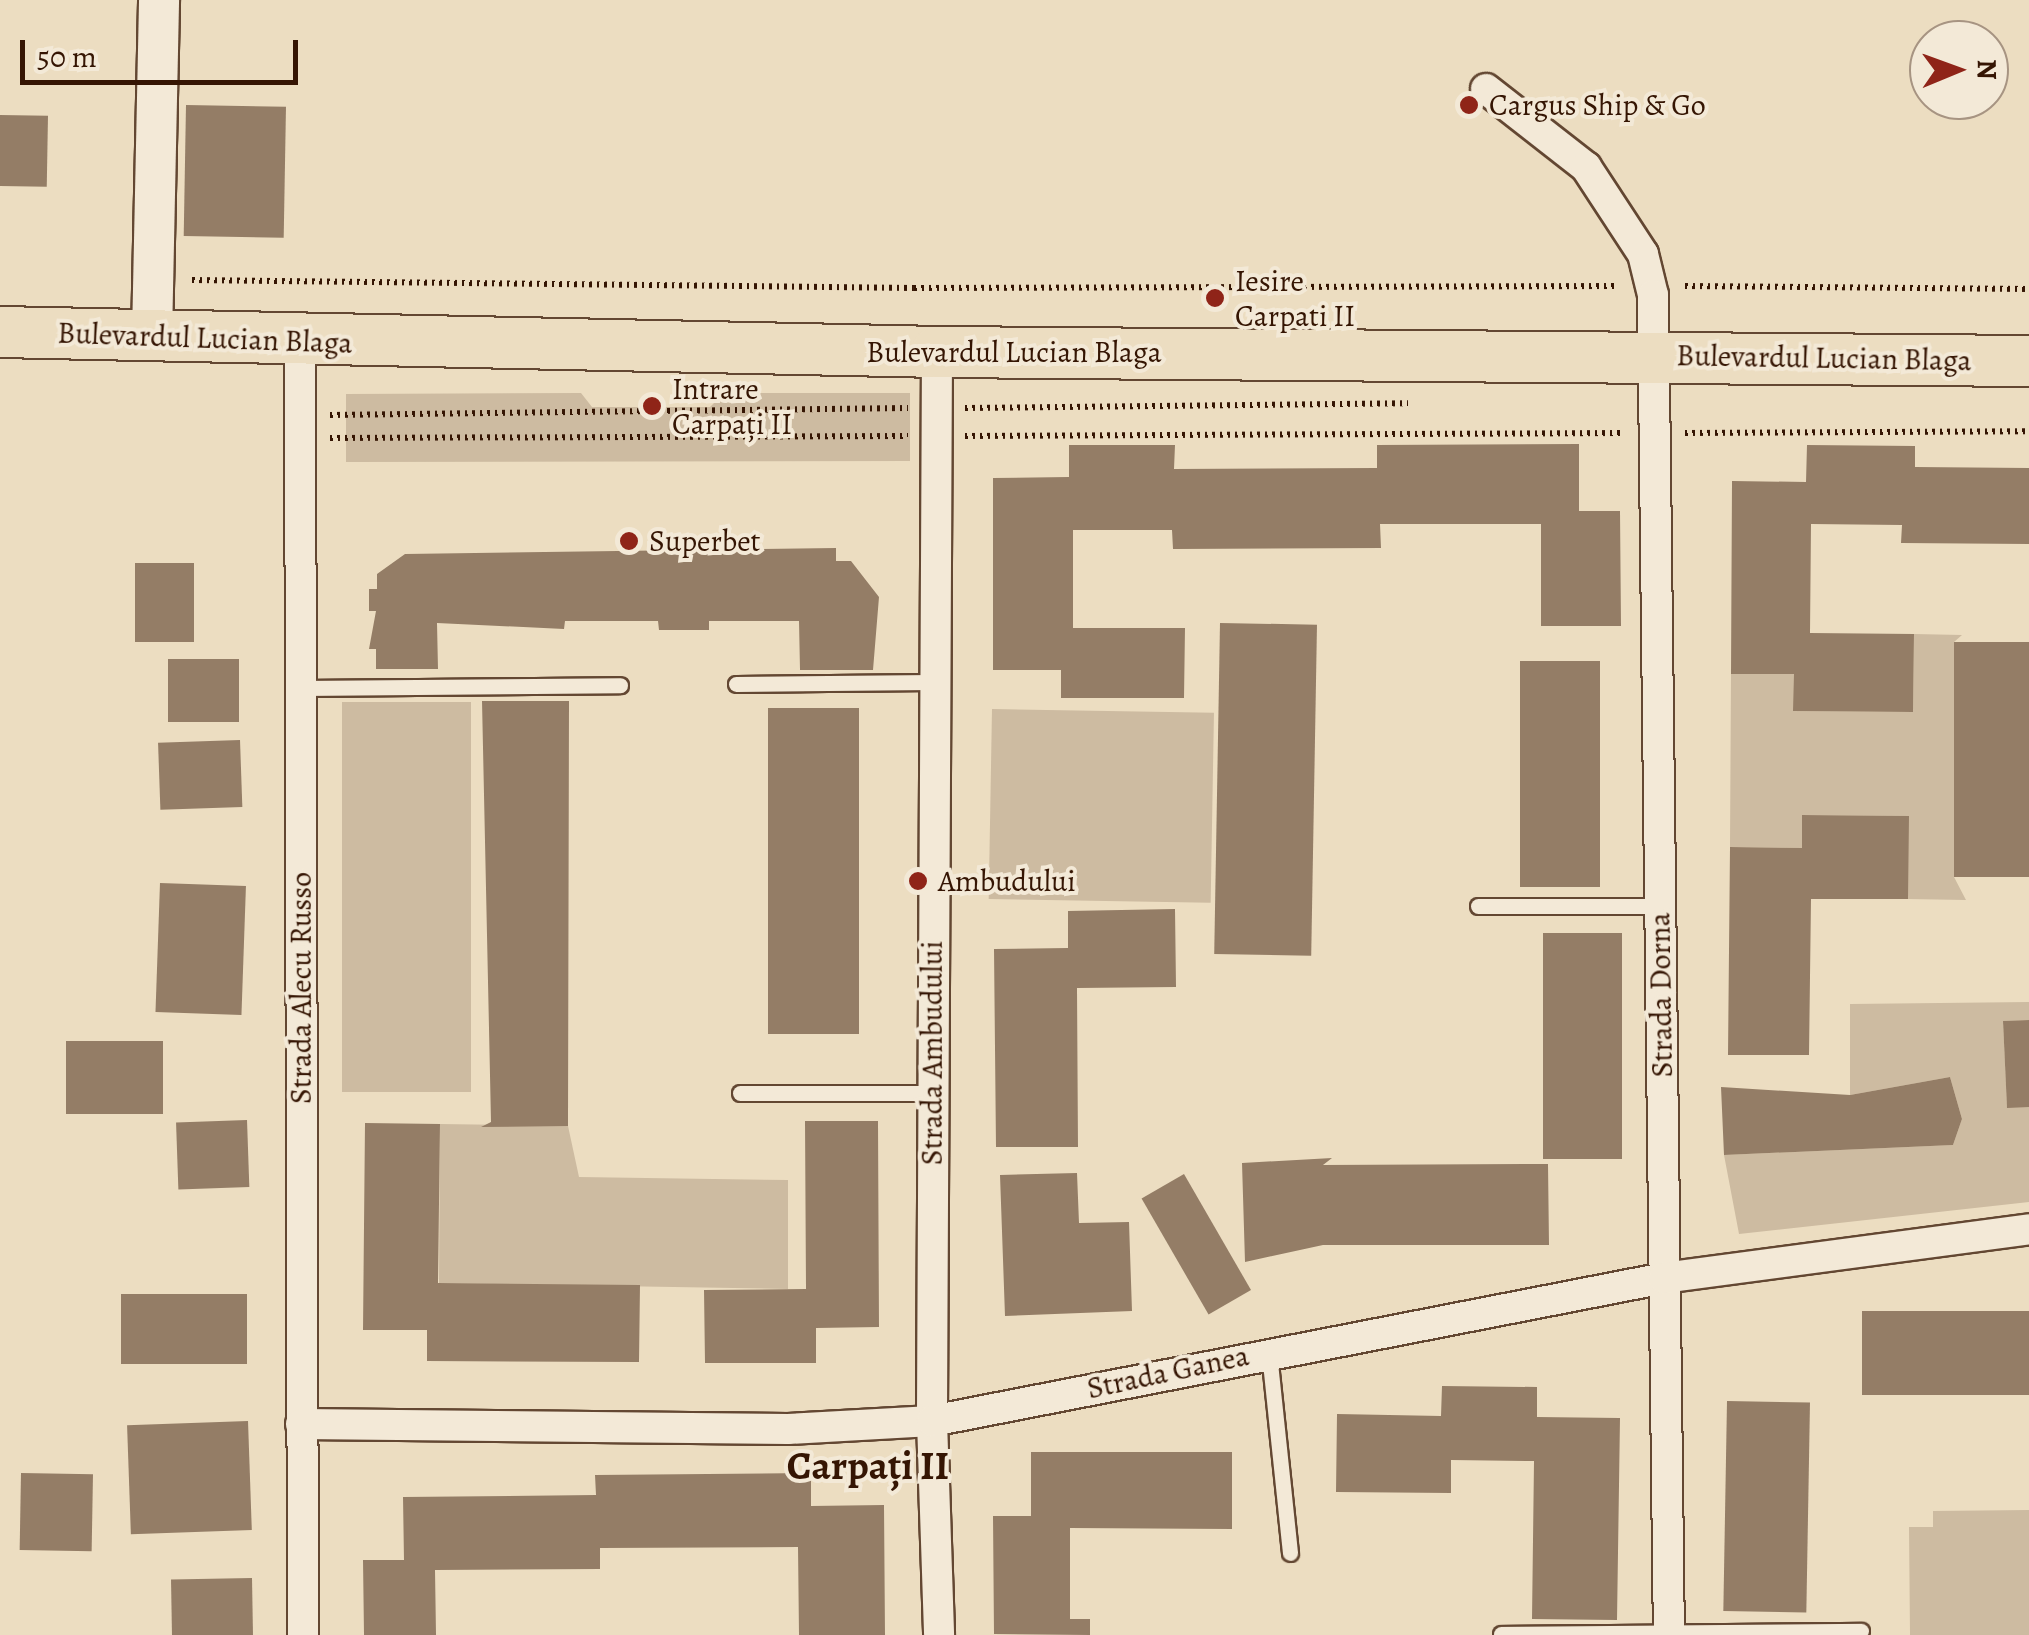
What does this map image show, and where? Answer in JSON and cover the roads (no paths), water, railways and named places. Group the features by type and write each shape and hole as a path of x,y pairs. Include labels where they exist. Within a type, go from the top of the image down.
{"main road":[{"name":"Bulevardul Lucian Blaga","path":"0,332 937,352 2029,360"}],"street":[{"path":"152,337 159,0"},
{"name":"Strada Dorna","path":"1486,89 1586,167 1643,254 1651,286 1656,356 1669,1634"},
{"name":"Strada Alecu Russo","path":"300,341 303,1635"},
{"name":"Strada Ambudului","path":"937,352 932,1421 938,1635"},
{"name":"Strada Ganea","path":"301,1424 788,1429 932,1421 1269,1351 1664,1278 2029,1230"}],"lane":[{"path":"736,684 933,682"},
{"path":"301,688 620,685"},
{"path":"1478,906 1660,906"},
{"path":"740,1093 932,1093"},
{"path":"1269,1351 1290,1553"},
{"path":"1501,1634 1861,1631"}],"place":[{"name":"Cargus Ship & Go","path":"1469,105"},
{"name":"Iesire Carpati II","path":"1215,298"},
{"name":"Intrare Carpați II","path":"652,406"},
{"name":"Superbet","path":"629,541"},
{"name":"Ambudului","path":"918,881"}],"district":[{"name":"Carpați II","path":"868,1466"}]}
